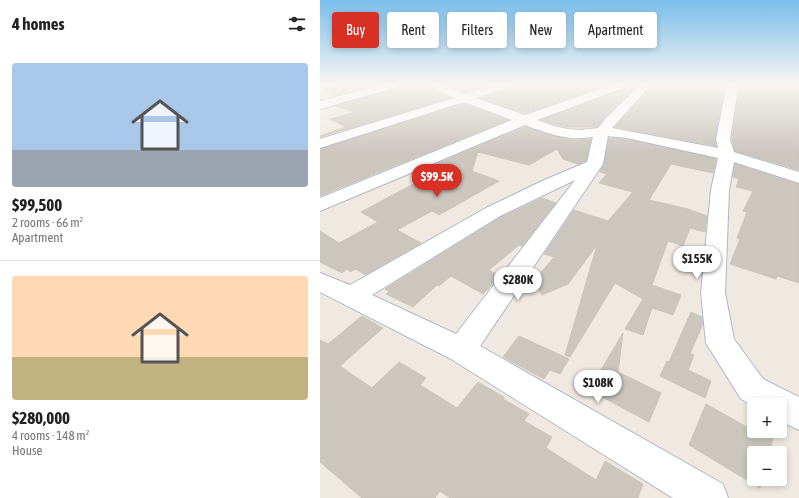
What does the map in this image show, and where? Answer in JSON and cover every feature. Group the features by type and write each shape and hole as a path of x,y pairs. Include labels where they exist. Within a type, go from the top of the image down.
{"street":[{"path":"320,144 435,107"},
{"path":"489,107 561,133 578,135 603,131 627,134 727,155 799,178"},
{"path":"320,204 524,120 560,107"},
{"path":"462,350 595,164 603,131 624,107"},
{"path":"728,107 723,139 727,155 720,190 713,293 720,343 752,389 799,414"},
{"path":"351,296 493,212 595,164"},
{"path":"320,282 462,350 709,498"}],"building":[{"path":"340,107 419,107 320,137 346,127 330,119 355,112"},
{"path":"454,107 473,107 508,120 320,196 320,149"},
{"path":"508,107 542,107 525,113"},
{"path":"575,107 615,107 597,127 567,127 541,120"},
{"path":"633,107 721,107 715,139 716,146 615,127"},
{"path":"736,107 799,107 799,170 735,151 732,139"},
{"path":"525,127 558,137 575,140 591,139 586,161 578,164 563,159 557,149 529,165 478,152 472,171 499,181 439,215 432,211 397,230 421,243 365,275 356,269 350,272 347,269 342,273 320,262 320,231 339,243 378,222 361,212 419,181 415,173"},
{"path":"609,138 627,139 716,159 713,173 671,164 649,200 688,209 707,216 705,232 690,228 683,246 668,241 652,285 681,295 673,315 652,308 643,335 625,329 643,299 615,283 570,357 565,355 597,245 568,284 542,295 534,281 554,257 544,254 574,210 608,221 633,192 599,183 607,174 600,172 604,164"},
{"path":"735,164 799,184 799,283 777,276 776,279 730,264 740,239 737,238 747,212 743,211 753,191 736,187 739,179 733,177"},
{"path":"542,198 556,203 522,246 519,245 489,270 499,276 483,294 451,276 439,286 437,285 413,307 386,294 389,292 385,289 501,217"},
{"path":"691,312 702,317 703,324 690,354 694,355 688,370 711,381 705,398 660,376 667,361 669,362"},
{"path":"362,316 383,328 340,366 372,388 399,362 426,378 420,385 457,408 478,382 529,414 524,421 552,437 546,448 596,480 605,461 643,484 638,498 450,498 440,491 435,498 362,498 320,462 320,340 328,344"},
{"path":"623,333 618,372 661,393 649,422 589,390"},
{"path":"519,336 569,359 560,374 550,370 544,379 503,357"},
{"path":"706,404 747,427 747,438 773,438 771,446 747,446 747,480 689,445"}]}
